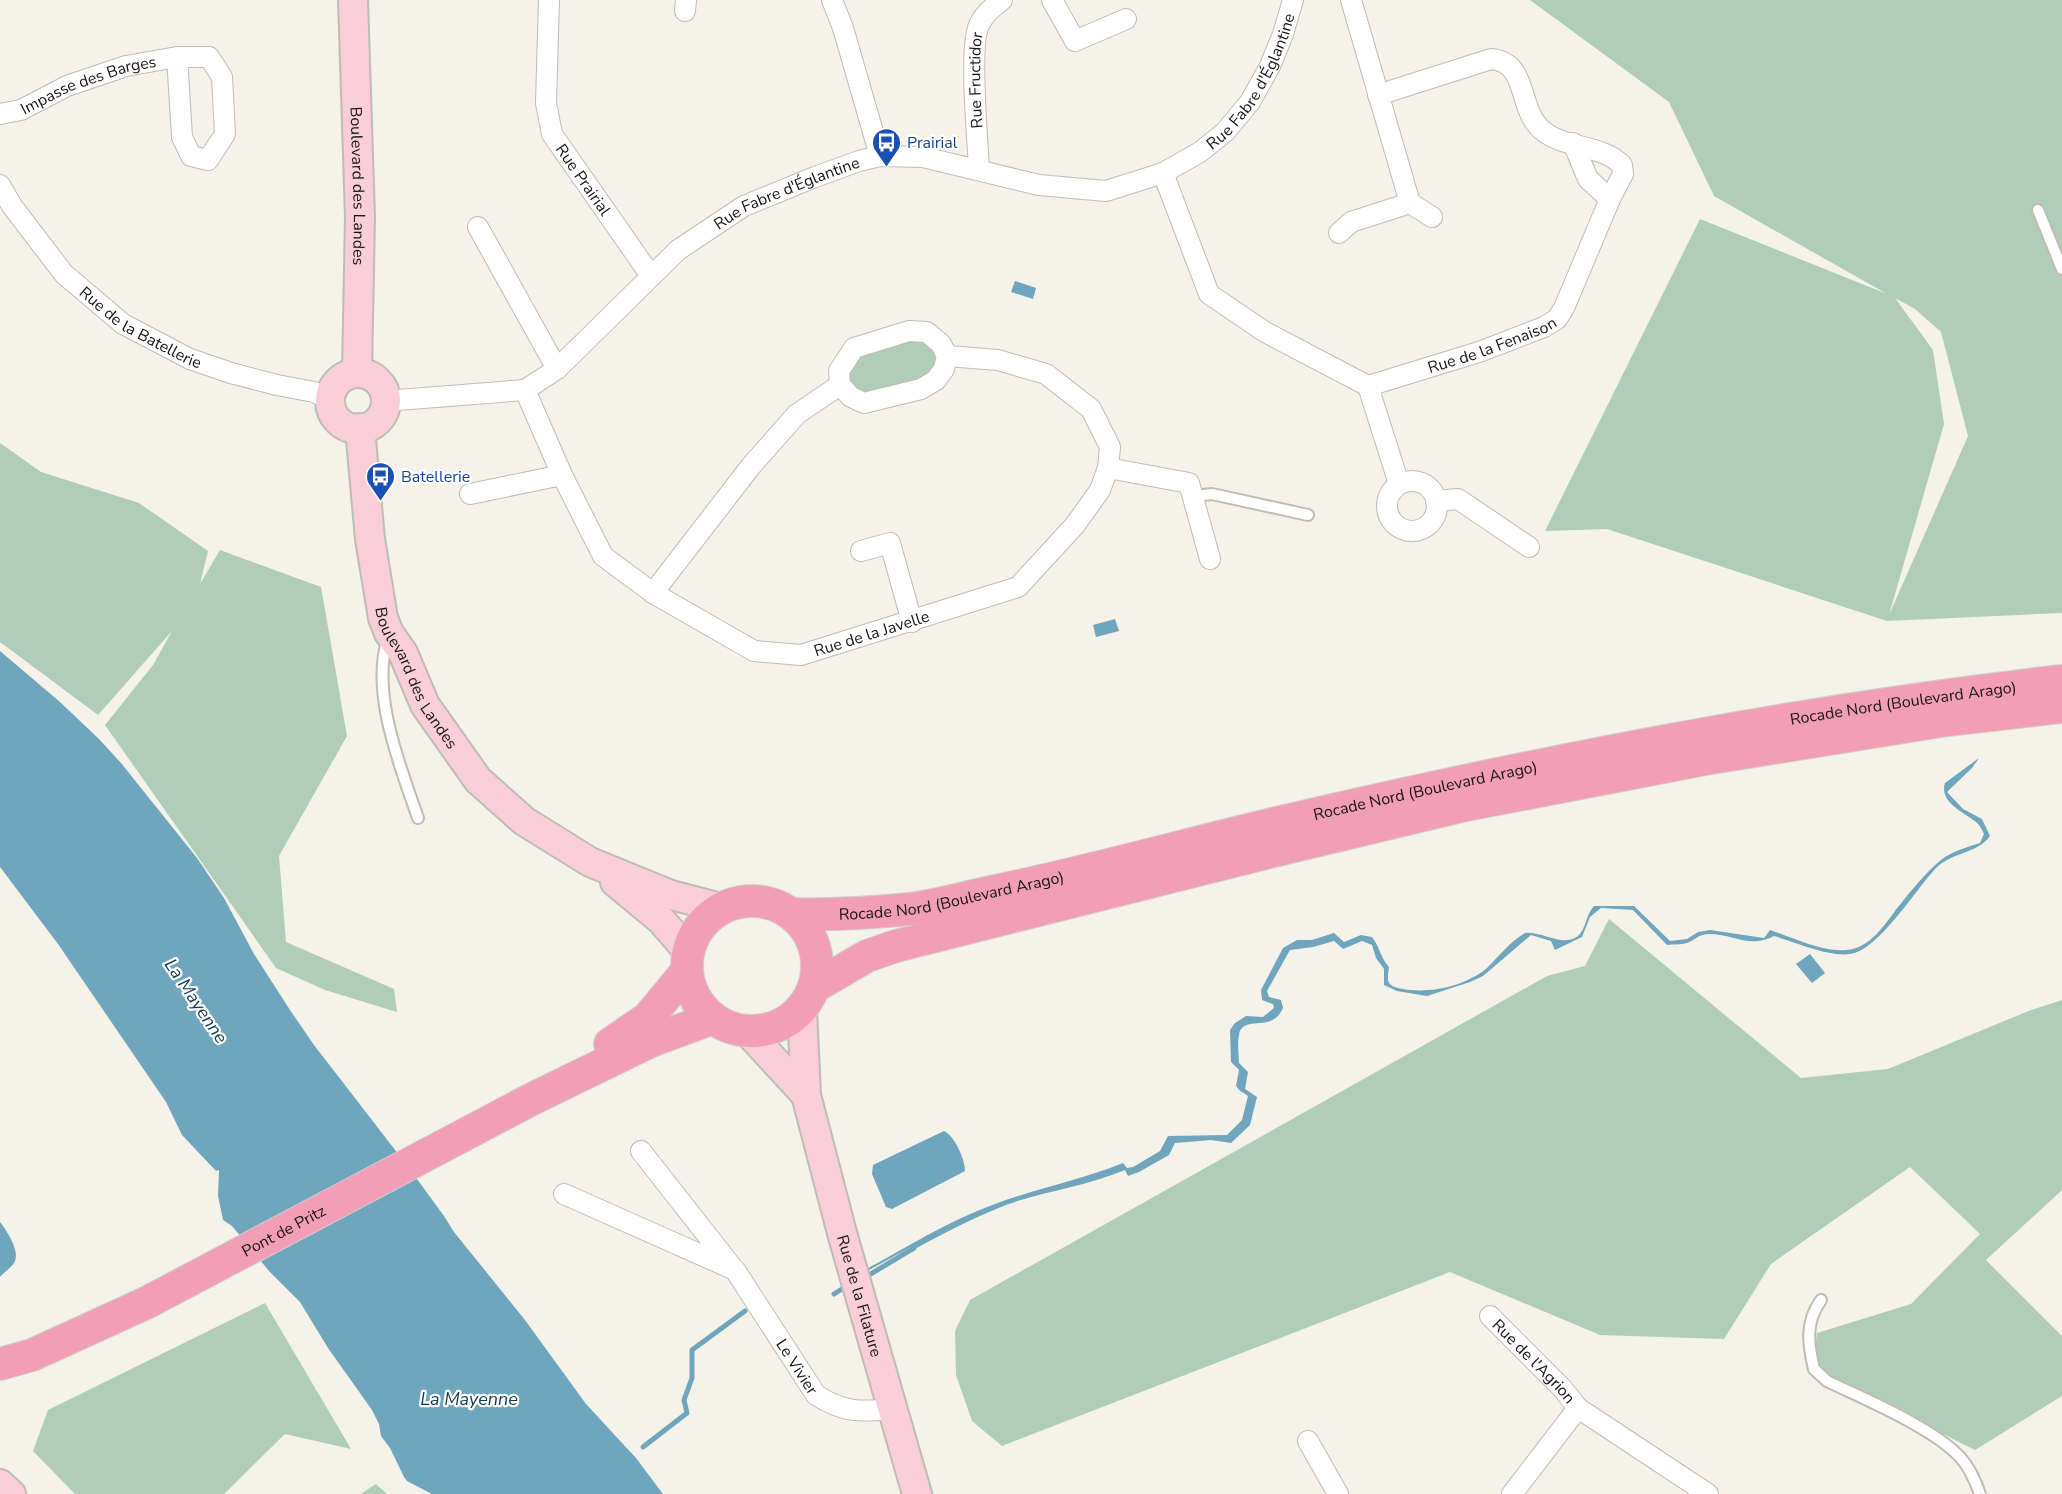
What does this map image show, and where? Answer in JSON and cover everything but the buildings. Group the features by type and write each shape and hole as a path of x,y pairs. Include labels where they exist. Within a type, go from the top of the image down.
{"main road":[{"name":"Rocade Nord (Boulevard Arago)","path":"793,914 831,915 911,908 1055,878 1268,825 1496,773 1722,730 1939,695 2062,681"},
{"name":"Rocade Nord (Boulevard Arago)","path":"808,998 867,957 896,946 1256,855 1466,806 1716,758 1947,720 2062,706"},
{"path":"758,900 776,905 793,914 807,929 816,947 818,967 808,998 786,1022 768,1030 747,1031 729,1027 713,1018 700,1005 691,989 688,961 695,934 706,919 721,908 739,902 758,900"},
{"name":"Pont de Pritz","path":"532,1099 648,1018 688,961"},
{"name":"Pont de Pritz","path":"0,1364 32,1355 146,1303 532,1099 651,1041 713,1018"},
{"name":"Pont de Pritz","path":"0,1383 32,1355"}],"street":[{"name":"Boulevard des Landes","path":"353,0 360,217 357,373"},
{"name":"Rue Prairial","path":"549,0 546,103 552,134 651,276"},
{"path":"832,0 843,28 880,156"},
{"name":"Rue Fructidor","path":"979,170 974,46 979,24 1002,0"},
{"path":"1052,0 1075,41 1126,19"},
{"name":"Rue Fabre d'Églantine","path":"385,401 525,390 557,369 678,250 744,206 859,161 880,156 923,157 1039,185 1106,191 1163,173 1200,152 1225,132 1250,102 1270,66 1293,0"},
{"path":"1351,0 1410,203 1432,217"},
{"name":"Impasse des Barges","path":"0,114 21,110 67,86 126,66 177,57 209,57 222,77 225,134 208,160 191,156 182,137 177,57"},
{"name":"Rue de la Fenaison","path":"1368,386 1479,352 1544,327 1557,319 1564,309 1610,199 1623,174 1622,165 1613,156 1556,138 1541,129 1531,115 1514,68 1503,60 1491,59 1378,95"},
{"path":"1573,143 1588,179 1610,199"},
{"path":"1163,173 1209,294 1265,332 1368,386 1400,484"},
{"name":"Rue de la Batellerie","path":"0,184 12,206 64,274 123,324 190,359 242,376 314,392 330,399"},
{"path":"1339,233 1351,222 1410,203"},
{"path":"478,227 557,369"},
{"path":"909,332 927,332 941,344 947,356 944,369 936,380 921,389 864,403 851,397 840,385 839,371 854,348 909,332"},
{"name":"Rue de la Javelle","path":"525,390 562,475 603,556 654,593 754,651 801,655 1018,587 1075,525 1100,490 1108,468 1110,447 1091,409 1046,374 998,360 947,356"},
{"path":"357,373 374,378 384,392 385,401 380,416 375,422 360,428 350,427 335,417 330,399 335,384 349,374 357,373"},
{"path":"654,593 752,466 796,414 840,385"},
{"name":"Boulevard des Landes","path":"360,428 370,538 383,618 403,653 425,705 478,780 524,820 590,862 661,920 688,961"},
{"path":"1108,468 1189,483 1210,559"},
{"path":"470,494 562,475"},
{"path":"1415,481 1422,483 1433,494 1436,501 1436,509 1428,524 1421,529 1405,530 1397,526 1388,512 1389,495 1400,484 1415,481"},
{"path":"1436,501 1458,499 1529,547"},
{"path":"861,551 890,543 912,622"},
{"name":"Boulevard des Landes","path":"590,862 671,896 721,908"},
{"name":"Rue de la Filature","path":"808,998 806,1095 842,1233 917,1494"},
{"name":"Rue de la Filature","path":"747,1031 806,1095"},
{"name":"Le Vivier","path":"641,1150 735,1270 816,1395 830,1404 860,1412 892,1409"},
{"path":"564,1194 735,1270"},
{"name":"Rue de l'Agrion","path":"1490,1316 1562,1388 1578,1408 1708,1494"},
{"name":"Rue de l'Agrion","path":"1512,1494 1578,1408"},
{"path":"1308,1441 1338,1494"},
{"path":"0,1485 12,1494"}],"lane":[{"path":"2037,210 2060,257 2062,269"},
{"path":"1193,496 1212,494 1308,515"},
{"path":"390,633 384,649 383,688 394,750 418,818"},
{"path":"1821,1299 1813,1311 1809,1333 1814,1369 1827,1381 1929,1432 1960,1457 1974,1476 1980,1494"}],"green space":[{"path":"1530,0 2062,0 2062,613 1887,621 1607,529 1545,531 1700,219 1887,294 1714,196 1669,102","holes":["1895,298 1915,309 1941,332 1968,436 1889,615 1944,424 1933,350"]},
{"path":"914,338 931,343 938,355 934,369 923,381 866,397 846,381 855,352"},
{"path":"0,443 41,472 139,503 208,551 200,584 220,550 321,587 347,736 279,856 286,942 394,989 397,1012 325,990 276,968 105,725 153,665 172,631 98,715 0,642"},
{"path":"1609,919 1801,1078 1888,1069 2031,1010 2062,1000 2062,1190 1986,1260 2062,1336 2062,1396 1975,1450 1841,1383 1827,1374 1814,1358 1817,1333 1911,1304 1980,1234 1910,1167 1771,1264 1724,1339 1600,1335 1450,1272 1002,1446 972,1421 956,1375 955,1331 970,1300 1547,976 1585,966"},
{"path":"265,1303 351,1449 285,1434 224,1494 75,1494 33,1451 48,1410"},
{"path":"376,1484 387,1494 362,1494 362,1493"}],"water":[{"path":"1015,281 1036,288 1033,299 1011,292"},
{"path":"1115,619 1119,631 1096,637 1093,625"},
{"name":"La Mayenne","path":"0,651 99,739 197,858 224,898 254,954 314,1045 409,1168 454,1232 525,1320 586,1404 636,1458 663,1494 432,1494 407,1481 381,1436 379,1424 372,1410 328,1348 300,1302 269,1271 232,1226 223,1220 218,1196 219,1170 216,1171 182,1135 166,1102 58,944 0,867"},
{"path":"1979,758 1947,792 1963,809 1982,819 1990,836 1985,842 1949,859 1936,868 1896,918 1861,950 1841,954 1822,951 1774,936 1765,940 1749,941 1709,934 1685,944 1667,945 1633,910 1601,908 1590,917 1582,937 1555,950 1551,941 1531,935 1483,976 1427,996 1397,991 1384,985 1384,969 1376,958 1372,945 1362,941 1343,949 1334,941 1290,950 1267,991 1269,997 1281,1000 1283,1008 1277,1017 1269,1021 1244,1026 1239,1035 1239,1063 1248,1072 1245,1089 1257,1097 1250,1125 1231,1143 1211,1140 1175,1143 1169,1155 1139,1172 1128,1176 1125,1170 1006,1205 958,1226 911,1251 911,1247 860,1275 859,1273 943,1227 995,1204 1123,1163 1127,1168 1133,1167 1160,1151 1168,1136 1227,1135 1242,1120 1248,1096 1236,1086 1239,1070 1231,1062 1230,1030 1235,1023 1246,1016 1263,1017 1274,1008 1273,1004 1262,1000 1261,990 1283,948 1297,940 1312,940 1334,933 1344,942 1361,935 1372,937 1389,967 1388,976 1391,985 1413,990 1447,987 1469,980 1487,968 1525,933 1559,940 1572,939 1581,933 1594,906 1634,906 1670,941 1687,939 1698,932 1710,930 1764,938 1770,930 1827,949 1855,949 1877,934 1913,888 1936,864 1961,849 1980,843 1984,834 1980,826 1953,806 1945,796 1944,790 1945,783"},
{"path":"1810,954 1825,973 1812,983 1796,964"},
{"path":"944,1131 952,1137 958,1148 965,1171 892,1209 886,1207 872,1174 873,1165"},
{"path":"0,1222 12,1242 16,1258 11,1267 0,1277"}],"waterway":[{"path":"864,1278 914,1248"},
{"path":"834,1294 845,1287"},
{"path":"643,1447 687,1413 684,1400 692,1378 692,1350 745,1311"}],"place":[{"name":"Prairial","path":"886,168"},
{"name":"Batellerie","path":"380,502"}]}
